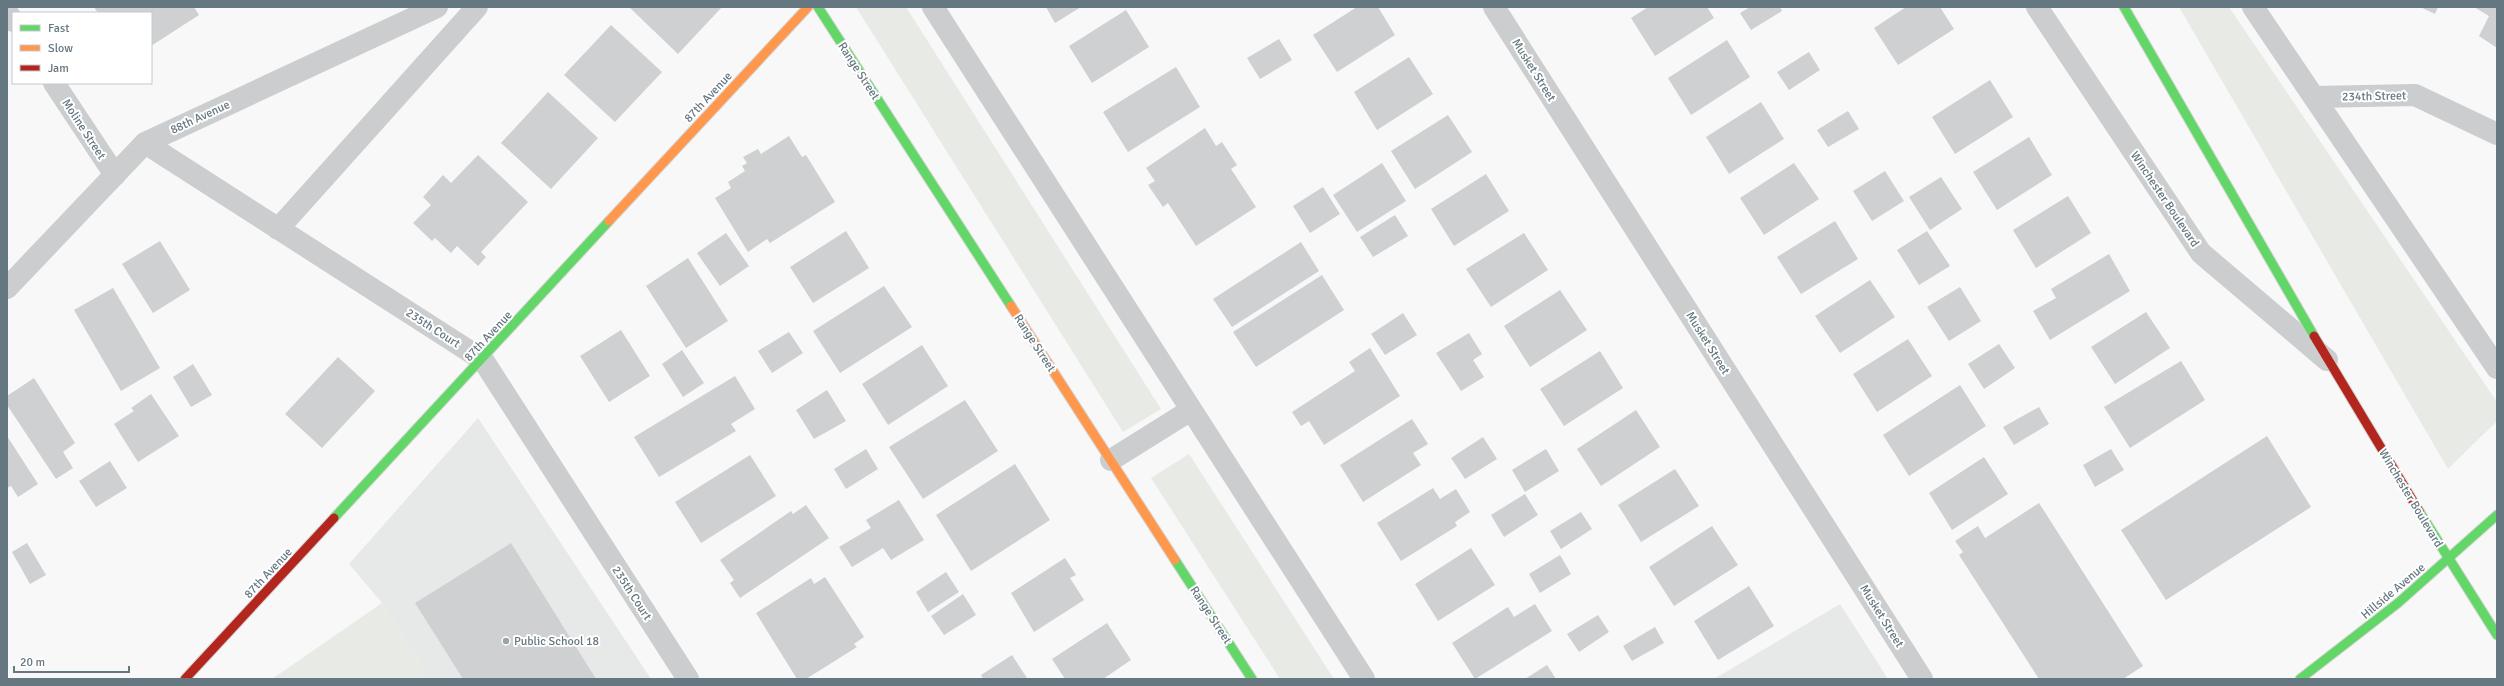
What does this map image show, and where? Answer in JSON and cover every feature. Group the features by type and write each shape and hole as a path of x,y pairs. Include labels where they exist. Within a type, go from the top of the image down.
{"street":[{"name":"88th Avenue","path":"7,288 145,143 437,7"},
{"path":"278,229 477,7"},
{"name":"87th Avenue","path":"185,679 483,360 808,7"},
{"name":"Range Street","path":"818,7 1252,679"},
{"path":"933,7 1364,679"},
{"name":"Musket Street","path":"1494,7 1922,679"},
{"name":"Winchester Boulevard","path":"2037,7 2201,253 2327,360"},
{"name":"Winchester Boulevard","path":"2124,7 2327,360 2448,560 2497,636"},
{"path":"2254,7 2497,368"},
{"name":"Moline Street","path":"55,84 115,175"},
{"name":"234th Street","path":"2314,97 2415,95 2497,134"},
{"name":"235th Court","path":"145,143 483,360 688,679"},
{"path":"1111,460 1191,410"},
{"name":"Hillside Avenue","path":"2300,679 2398,603 2497,516"}],"shaded area":[{"path":"856,7 906,7 1161,409 1123,432"},
{"path":"2179,7 2229,7 2497,402 2497,421 2448,469"},
{"path":"478,418 651,679 430,679 382,603 349,564"},
{"path":"1189,454 1334,679 1280,679 1151,478"},
{"path":"382,603 430,679 272,679"},
{"path":"1840,604 1888,679 1714,679"}],"building":[{"path":"94,7 194,7 199,15 152,45 152,12 97,12"},
{"path":"629,7 722,7 678,54"},
{"path":"1046,7 1081,7 1055,23"},
{"path":"1357,7 1378,7 1395,35 1337,72 1313,35"},
{"path":"1648,7 1707,7 1714,18 1655,56 1631,18"},
{"path":"1750,7 1780,7 1782,11 1751,30 1740,13"},
{"path":"1906,7 1940,7 1954,29 1898,65 1874,28"},
{"path":"2420,7 2438,7 2435,14"},
{"path":"2474,7 2497,7 2497,48 2479,36 2489,16"},
{"path":"1126,10 1149,47 1092,83 1069,46"},
{"path":"611,25 662,72 615,122 564,75"},
{"path":"1279,39 1292,60 1260,79 1247,58"},
{"path":"1727,40 1750,77 1691,115 1668,78"},
{"path":"1809,52 1820,70 1789,90 1777,72"},
{"path":"1409,57 1433,94 1377,130 1354,92"},
{"path":"1176,67 1200,107 1128,152 1103,112"},
{"path":"1990,80 2013,117 1955,154 1932,117"},
{"path":"548,92 598,138 551,189 501,143"},
{"path":"1761,102 1784,139 1729,174 1706,137"},
{"path":"1848,111 1859,129 1828,147 1817,130"},
{"path":"1448,115 1472,152 1415,189 1391,151"},
{"path":"1205,128 1216,146 1222,142 1237,165 1231,169 1256,207 1196,246 1168,203 1163,207 1148,185 1155,181 1146,168"},
{"path":"789,136 802,157 806,155 835,202 770,243 767,239 748,252 715,198 731,188 728,182 745,171 742,166 747,163 743,157 758,149 761,154"},
{"path":"2029,137 2052,175 1997,210 1973,172"},
{"path":"478,155 528,202 481,252 486,257 478,266 457,246 451,253 435,238 432,241 413,223 431,205 423,197 443,175 451,183"},
{"path":"1382,163 1406,201 1357,232 1333,195"},
{"path":"1794,163 1819,199 1764,235 1740,198"},
{"path":"1885,171 1904,201 1872,221 1853,191"},
{"path":"1486,174 1509,211 1454,246 1431,209"},
{"path":"1941,177 1962,209 1930,230 1909,197"},
{"path":"1323,187 1340,214 1310,233 1293,206"},
{"path":"2068,196 2091,233 2036,268 2013,230"},
{"path":"1395,215 1408,236 1373,257 1360,237"},
{"path":"1835,221 1858,259 1801,294 1777,257"},
{"path":"846,231 869,268 813,303 790,267"},
{"path":"1927,231 1950,266 1919,285 1897,250"},
{"path":"726,233 749,266 720,286 697,253"},
{"path":"1524,233 1548,270 1491,307 1466,269"},
{"path":"160,241 190,290 153,313 122,264"},
{"path":"1301,242 1319,271 1232,327 1213,299"},
{"path":"2109,254 2130,291 2050,340 2033,311 2056,298 2051,289"},
{"path":"688,258 728,321 686,348 646,286"},
{"path":"1322,275 1344,310 1256,367 1233,332"},
{"path":"1870,280 1895,317 1840,353 1815,316"},
{"path":"884,286 912,327 840,373 813,331"},
{"path":"1960,287 1981,321 1949,341 1927,307"},
{"path":"113,288 160,368 121,391 74,310"},
{"path":"1560,290 1587,330 1530,367 1504,326"},
{"path":"2146,312 2170,348 2115,384 2091,347"},
{"path":"1403,313 1417,335 1385,355 1371,334"},
{"path":"621,330 650,376 609,402 580,356"},
{"path":"789,332 803,353 772,373 758,351"},
{"path":"1469,333 1482,354 1473,360 1484,377 1461,391 1436,353"},
{"path":"1908,339 1932,376 1877,412 1853,374"},
{"path":"1999,344 2015,368 1984,389 1968,364"},
{"path":"922,345 948,386 888,425 862,384"},
{"path":"1370,348 1400,396 1324,445 1309,421 1301,426 1292,412 1355,371 1349,362"},
{"path":"682,350 704,383 683,397 662,364"},
{"path":"1600,351 1623,388 1564,426 1540,389"},
{"path":"338,357 375,391 322,448 285,414"},
{"path":"2181,361 2205,400 2130,448 2104,407"},
{"path":"193,364 212,395 191,407 173,377"},
{"path":"735,376 755,409 731,424 736,431 659,477 634,437"},
{"path":"34,378 75,443 63,452 73,468 56,479 7,405 7,396"},
{"path":"1960,385 1986,426 1909,476 1883,435"},
{"path":"827,390 846,421 814,439 796,410"},
{"path":"151,394 179,436 138,462 114,424 134,411 131,408"},
{"path":"965,400 998,451 923,499 889,447"},
{"path":"2039,407 2049,424 2014,445 2003,427"},
{"path":"1636,410 1660,447 1601,486 1577,449"},
{"path":"1412,419 1428,444 1413,453 1421,465 1363,502 1340,465"},
{"path":"7,436 38,484 18,497 11,486 7,488"},
{"path":"2267,436 2311,507 2166,600 2121,530"},
{"path":"1483,437 1497,459 1465,479 1451,458"},
{"path":"866,449 878,469 846,489 834,469"},
{"path":"1546,449 1559,471 1525,492 1512,470"},
{"path":"2111,449 2124,470 2095,487 2083,465"},
{"path":"750,455 776,496 701,543 675,502"},
{"path":"1984,457 2008,494 1952,530 1929,493"},
{"path":"110,461 127,488 96,507 79,481"},
{"path":"1015,464 1050,520 971,571 936,515"},
{"path":"1675,469 1699,506 1641,542 1618,505"},
{"path":"1433,488 1440,499 1456,489 1470,512 1455,522 1457,526 1401,561 1377,523"},
{"path":"1525,494 1538,515 1504,537 1491,515"},
{"path":"899,500 924,540 891,560 883,548 852,567 839,547 871,528 866,520"},
{"path":"2039,503 2143,666 2123,679 2039,679 1959,555 1963,552 1955,541 1978,526 1985,538"},
{"path":"806,505 829,538 740,598 730,583 734,580 720,560 791,511 793,514"},
{"path":"1581,512 1592,529 1561,549 1550,531"},
{"path":"1712,526 1738,565 1674,606 1649,567"},
{"path":"27,543 46,575 30,584 12,552"},
{"name":"Public School 18","path":"511,543 596,679 463,679 415,603"},
{"path":"1471,548 1495,585 1438,621 1415,584"},
{"path":"1560,555 1571,574 1540,593 1529,574"},
{"path":"1065,558 1076,575 1070,578 1084,600 1034,632 1011,593"},
{"path":"946,572 959,592 928,612 916,592"},
{"path":"825,577 864,637 854,644 857,647 806,679 797,679 756,613 811,578 814,584"},
{"path":"1749,586 1774,626 1718,660 1694,621"},
{"path":"963,594 976,615 944,635 931,616"},
{"path":"1535,604 1552,631 1475,679 1452,643 1508,607 1514,617"},
{"path":"1598,615 1609,632 1579,652 1567,634"},
{"path":"1107,623 1131,660 1103,679 1065,679 1052,659"},
{"path":"1655,627 1664,643 1632,661 1623,646"},
{"path":"1012,655 1027,678 983,679 981,675"},
{"path":"1547,665 1556,679 1525,679"}],"traffic: fast":[{"path":"818,7 1011,306"},
{"path":"2124,7 2314,336"},
{"path":"334,518 609,221"},
{"path":"2419,511 2497,635"},
{"path":"2300,679 2398,603 2497,515"},
{"path":"1175,560 1252,679"}],"traffic: slow":[{"path":"609,221 808,7"},
{"path":"1011,306 1175,560"}],"traffic: jam":[{"path":"2314,336 2419,511"},
{"path":"185,679 334,518"}],"place":[{"name":"Public School 18","path":"506,641"}]}
